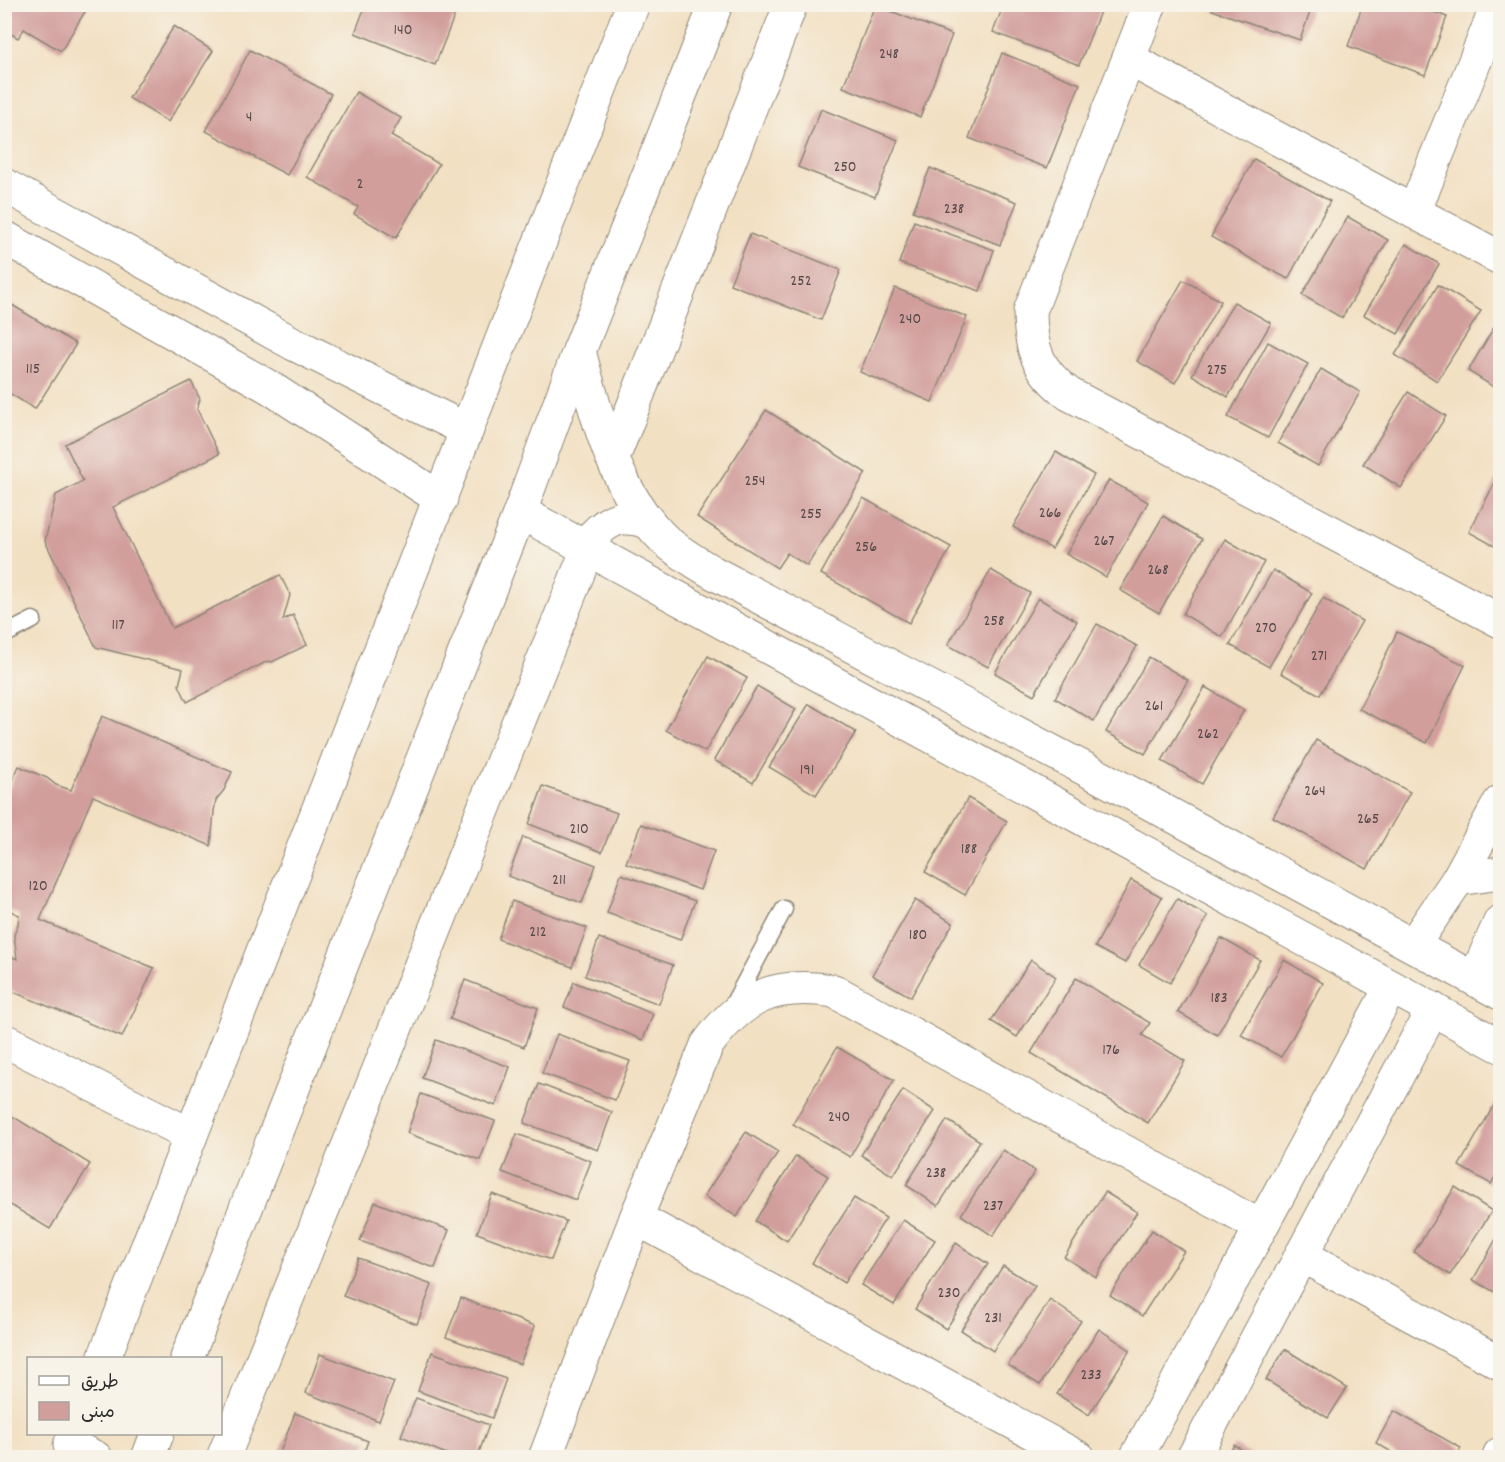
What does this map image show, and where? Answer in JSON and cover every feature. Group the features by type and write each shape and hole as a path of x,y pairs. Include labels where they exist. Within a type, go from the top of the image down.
{"street":[{"path":"105,1357 633,4"},
{"path":"188,1357 520,512 579,351 716,4"},
{"path":"613,458 790,4"},
{"path":"1150,4 1030,311 1030,337 1038,362 1054,383 1069,394 1500,621"},
{"path":"1414,212 1498,4"},
{"path":"1128,59 1500,258"},
{"path":"4,186 294,344 467,430"},
{"path":"4,237 269,387 441,499"},
{"path":"269,387 294,344"},
{"path":"579,351 600,423 613,458 632,497 648,522 667,542 712,572 1142,799 1488,986 1500,922"},
{"path":"520,512 1500,1046"},
{"path":"223,1458 593,536 604,525 618,518 633,517 648,522"},
{"path":"1119,839 1142,799"},
{"path":"1413,945 1458,879 1500,802"},
{"path":"1458,879 1500,873"},
{"path":"545,1458 636,1218 707,1045 722,1025 740,1008 761,996 794,988 810,987 834,991 1261,1227"},
{"path":"1136,1458 1391,987"},
{"path":"1192,1458 1433,1009"},
{"path":"4,1040 191,1135"},
{"path":"636,1218 1079,1458"},
{"path":"1301,1255 1500,1363"},
{"path":"148,1458 157,1435"}],"lane":[{"path":"4,635 33,620"},
{"path":"722,1025 784,909"}],"building":[{"path":"366,4 459,4 435,65 355,33"},
{"path":"1004,4 1103,4 1079,65 993,32"},
{"path":"1214,4 1313,4 1300,40 1212,10"},
{"path":"1363,4 1413,4 1447,17 1425,75 1348,46"},
{"path":"4,5 89,5 61,51 24,29 18,38 4,30"},
{"path":"875,5 952,35 920,117 843,87"},
{"path":"174,26 213,51 168,122 129,98"},
{"path":"250,50 331,94 287,175 206,131"},
{"path":"1002,53 1080,84 1047,168 969,138"},
{"path":"356,92 401,118 391,136 439,164 396,238 354,214 358,207 307,177"},
{"path":"821,109 898,140 875,197 798,167"},
{"path":"1254,159 1330,201 1288,279 1211,237"},
{"path":"930,168 1017,202 1000,245 913,211"},
{"path":"1348,217 1388,240 1342,318 1302,295"},
{"path":"914,221 994,250 980,291 899,263"},
{"path":"750,234 841,270 821,320 730,284"},
{"path":"1406,244 1439,264 1398,334 1364,315"},
{"path":"1183,280 1221,301 1175,383 1137,361"},
{"path":"1438,285 1481,311 1437,381 1395,355"},
{"path":"895,288 967,317 932,402 860,372"},
{"path":"4,300 76,344 35,409 4,390"},
{"path":"1234,302 1271,323 1228,397 1192,375"},
{"path":"1500,317 1500,391 1468,371"},
{"path":"1268,342 1308,364 1268,438 1228,417"},
{"path":"1321,369 1360,392 1318,466 1278,443"},
{"path":"191,381 200,399 197,409 219,454 113,507 172,628 280,575 290,595 283,620 293,615 307,645 272,662 268,661 187,702 179,685 183,669 96,647 45,541 56,495 83,481 65,444"},
{"path":"1408,392 1446,416 1401,488 1363,464"},
{"path":"766,410 866,473 807,566 787,553 777,568 697,517"},
{"path":"1056,452 1094,475 1052,549 1013,527"},
{"path":"1500,473 1500,549 1469,532"},
{"path":"1109,480 1148,502 1106,577 1066,554"},
{"path":"863,498 951,547 909,623 821,574"},
{"path":"1163,516 1202,539 1159,613 1120,590"},
{"path":"1225,539 1264,562 1222,637 1183,614"},
{"path":"991,570 1030,593 988,667 948,645"},
{"path":"1273,570 1312,593 1269,667 1230,645"},
{"path":"1038,598 1077,621 1034,695 995,673"},
{"path":"1323,598 1362,621 1320,695 1281,673"},
{"path":"1097,624 1137,646 1094,721 1055,698"},
{"path":"1397,632 1465,665 1427,743 1359,709"},
{"path":"708,656 747,678 705,752 666,730"},
{"path":"1149,657 1188,680 1145,754 1106,732"},
{"path":"757,686 796,709 753,783 714,760"},
{"path":"1205,687 1244,710 1202,784 1162,761"},
{"path":"809,704 856,732 816,795 769,767"},
{"path":"102,716 232,772 224,790 216,800 211,846 93,796 40,920 154,968 122,1037 4,988 4,976 13,957 17,959 14,935 19,915 4,908 4,800 19,766 71,790"},
{"path":"1316,740 1410,792 1367,869 1273,817"},
{"path":"543,786 617,813 602,852 529,824"},
{"path":"968,798 1007,821 965,895 925,872"},
{"path":"641,824 714,851 700,890 626,863"},
{"path":"523,837 596,865 582,903 508,876"},
{"path":"621,874 695,901 680,940 607,913"},
{"path":"1131,880 1162,897 1125,963 1095,947"},
{"path":"1177,899 1208,916 1170,983 1139,965"},
{"path":"915,900 953,923 911,997 872,975"},
{"path":"512,901 587,928 572,967 498,939"},
{"path":"599,938 673,965 659,1004 585,976"},
{"path":"1221,938 1260,960 1217,1035 1178,1012"},
{"path":"1031,960 1056,977 1017,1037 991,1021"},
{"path":"1284,960 1323,983 1281,1057 1241,1035"},
{"path":"1076,978 1150,1023 1142,1035 1185,1061 1148,1123 1031,1053"},
{"path":"465,980 538,1008 524,1047 450,1019"},
{"path":"574,982 653,1014 643,1040 564,1007"},
{"path":"557,1034 630,1061 615,1100 542,1073"},
{"path":"436,1040 510,1067 496,1106 422,1078"},
{"path":"837,1047 894,1080 850,1157 793,1124"},
{"path":"539,1084 612,1112 598,1150 524,1123"},
{"path":"903,1090 935,1111 893,1176 861,1155"},
{"path":"421,1094 495,1121 480,1160 407,1133"},
{"path":"1497,1100 1500,1103 1500,1168 1491,1184 1459,1166"},
{"path":"4,1111 90,1164 50,1229 4,1201"},
{"path":"947,1120 980,1141 938,1206 906,1185"},
{"path":"746,1132 778,1152 737,1217 704,1196"},
{"path":"517,1134 591,1161 576,1200 502,1172"},
{"path":"1003,1150 1035,1171 993,1236 961,1215"},
{"path":"796,1156 828,1176 787,1241 755,1221"},
{"path":"1455,1187 1492,1211 1450,1275 1414,1252"},
{"path":"1105,1192 1137,1212 1096,1277 1064,1257"},
{"path":"492,1194 566,1221 551,1260 477,1233"},
{"path":"854,1198 886,1218 844,1283 812,1263"},
{"path":"375,1202 449,1230 435,1268 360,1241"},
{"path":"903,1220 935,1240 894,1305 861,1285"},
{"path":"1152,1230 1184,1251 1142,1316 1110,1295"},
{"path":"1500,1232 1500,1295 1473,1280"},
{"path":"956,1243 988,1264 946,1329 915,1309"},
{"path":"358,1258 432,1285 417,1324 343,1296"},
{"path":"1003,1266 1035,1286 993,1351 961,1330"},
{"path":"461,1298 535,1326 520,1364 446,1337"},
{"path":"1050,1300 1081,1321 1040,1385 1008,1365"},
{"path":"1099,1329 1130,1350 1089,1415 1057,1394"},
{"path":"1285,1349 1347,1388 1328,1418 1266,1380"},
{"path":"432,1352 506,1379 492,1418 418,1391"},
{"path":"320,1354 394,1382 379,1421 306,1393"},
{"path":"416,1398 489,1425 477,1458 457,1458 401,1436"},
{"path":"1394,1411 1461,1448 1456,1458 1402,1458 1376,1443"},
{"path":"295,1413 368,1441 362,1458 294,1458 280,1452"},
{"path":"1234,1445 1256,1458 1227,1458"}]}
